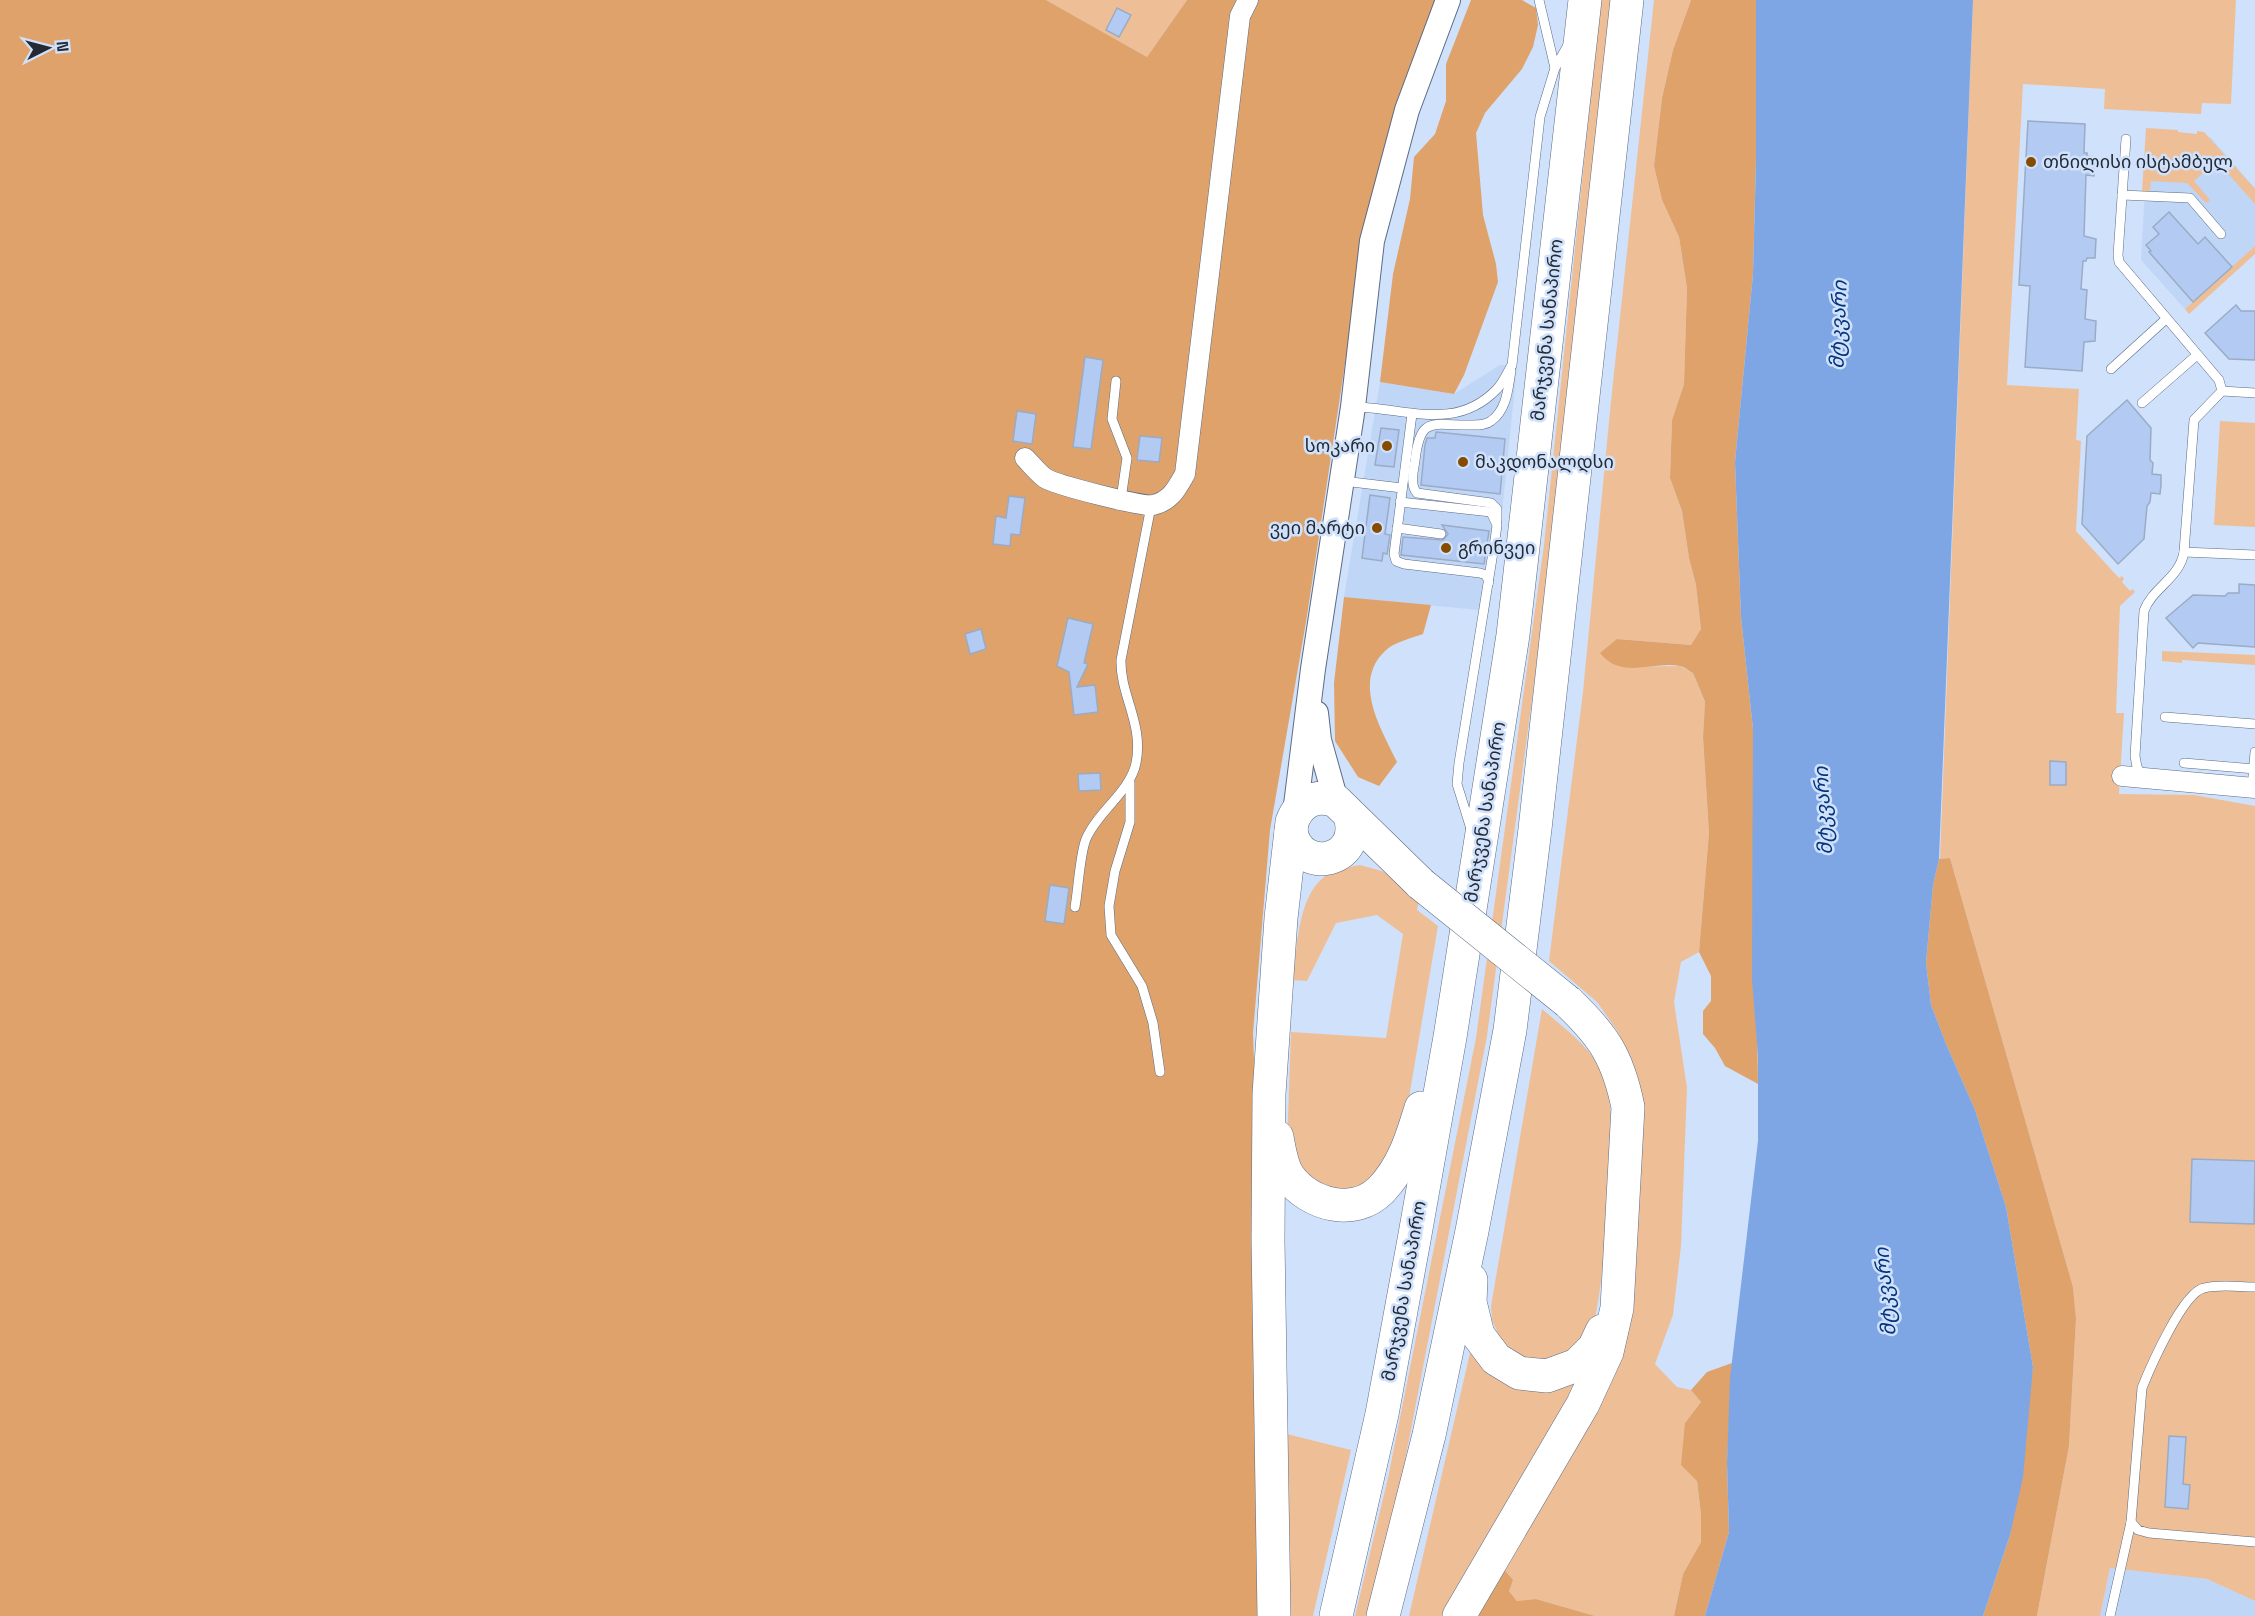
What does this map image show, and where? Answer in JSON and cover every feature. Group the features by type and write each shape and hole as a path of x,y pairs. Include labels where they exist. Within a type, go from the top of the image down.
{"highway":[{"path":"1383,1616 1428,1435 1472,1231 1510,1030 1535,829 1627,0"},
{"name":"მარჯვენა სანაპირო","path":"1336,1616 1382,1414 1450,1037 1479,856 1513,635 1585,8"},
{"path":"1274,1616 1268,1240 1269,1094 1281,918 1293,822 1302,805 1312,800 1325,798 1343,809 1421,884 1585,1018 1606,1043 1616,1060 1628,1107 1617,1308 1607,1352 1583,1404 1459,1616"},
{"path":"1281,918 1295,886 1304,874 1344,850 1351,838 1352,823 1343,809"},
{"path":"1293,822 1295,844 1300,850 1314,858 1359,852 1370,855 1421,884"},
{"path":"1269,1094 1280,1150 1288,1176 1305,1192 1322,1202 1340,1206 1359,1204 1379,1192 1397,1171 1410,1144 1431,1078 1450,1037"},
{"path":"1472,1231 1470,1302 1478,1335 1496,1359 1519,1373 1547,1376 1577,1365 1594,1348 1603,1329 1619,1272"}],"street":[{"path":"1025,458 1045,478 1083,491 1151,506 1166,500 1175,492 1185,474 1240,16 1248,0"},
{"path":"1293,822 1313,669 1343,481 1372,242 1407,110 1448,0"},
{"path":"1313,669 1319,740 1343,809"},
{"path":"2122,776 2254,778"}],"lane":[{"path":"1539,0 1555,68"},
{"path":"1479,856 1457,784 1489,582 1497,509 1491,503 1417,493 1413,488 1413,473 1417,439 1424,428 1435,425 1490,423 1504,404 1512,365 1540,117 1555,68 1585,8"},
{"path":"2126,139 2119,262 2218,380 2222,391"},
{"path":"2122,195 2190,198 2221,234"},
{"path":"2111,369 2166,319"},
{"path":"2142,403 2197,356"},
{"path":"1353,407 1370,407 1437,416 1458,412 1479,403 1498,388 1512,365"},
{"path":"1116,381 1112,419 1126,458 1121,499"},
{"path":"2143,777 2137,767 2135,756 2144,611 2147,601 2182,563 2194,420 2222,391 2255,393"},
{"path":"1412,414 1394,554 1396,561 1404,564 1480,573 1486,575 1489,582"},
{"path":"1343,481 1402,488"},
{"path":"1400,502 1491,512 1497,525"},
{"path":"1151,506 1121,660 1121,672 1131,705 1139,746 1130,782 1130,822 1115,871 1109,906 1111,935 1142,986 1153,1023 1160,1072"},
{"path":"1397,528 1441,534"},
{"path":"2184,552 2255,555"},
{"path":"2165,717 2255,724"},
{"path":"2184,763 2254,778 2255,752"},
{"path":"1075,907 1086,840 1106,807 1130,782"},
{"path":"2110,1616 2131,1521 2142,1388 2149,1368 2184,1305 2196,1291 2204,1288 2255,1287"},
{"path":"2131,1521 2138,1530 2149,1533 2255,1542"}],"shaded area":[{"path":"0,0 1046,0 1147,57 1187,0 1437,0 1365,231 1306,622 1270,830 1253,1033 1262,1285 1268,1616 0,1616"},
{"path":"1046,0 1187,0 1147,57"},
{"path":"1471,0 1522,0 1536,8 1538,25 1533,47 1522,69 1485,113 1476,133 1483,215 1496,264 1498,282 1464,375 1454,394 1380,382 1393,274 1410,199 1414,157 1435,134 1446,101 1446,64"},
{"path":"1601,0 1611,0 1553,543 1487,1036 1401,1481 1367,1616 1355,1616 1388,1478 1476,1038 1544,545"},
{"path":"1654,0 1691,0 1673,50 1662,98 1654,166 1662,200 1679,237 1687,288 1684,384 1672,420 1670,478 1682,511 1689,558 1696,585 1701,629 1691,645 1617,639 1627,667 1680,666 1693,673 1705,703 1703,737 1709,833 1699,952 1681,962 1674,1002 1687,1088 1681,1246 1673,1315 1655,1364 1677,1387 1691,1390 1701,1402 1685,1423 1697,1481 1701,1514 1701,1542 1683,1574 1674,1616 1595,1616 1536,1599 1517,1601 1509,1591 1501,1566 1597,1401 1635,1073 1618,1032 1597,1002 1549,961 1583,692 1611,401"},
{"path":"1691,0 1756,0 1753,274 1735,462 1741,617 1753,729 1758,1084 1725,1066 1715,1048 1703,1034 1703,1011 1711,1001 1711,976 1699,952 1709,833 1703,737 1705,702 1693,673 1684,667 1670,665 1627,668 1608,661 1600,653 1617,639 1691,645 1701,629 1696,585 1689,558 1682,511 1670,478 1672,420 1684,384 1687,288 1679,237 1662,200 1654,166 1662,98 1673,50"},
{"path":"1973,0 2236,0 2231,104 2202,103 2201,114 2104,109 2105,89 2023,84 2007,385 2079,389 2076,440 2081,441 2076,531 2119,578 2122,576 2124,579 2122,582 2130,591 2133,589 2135,592 2120,606 2116,713 2124,713 2119,794 2194,795 2255,806 2255,1601 2207,1579 2110,1568 2100,1616 2037,1616 2069,1446 2076,1319 2073,1287 1950,858 1940,859"},
{"path":"2146,128 2197,134 2197,131 2204,132 2255,189 2255,204 2217,161 2194,181 2210,200 2206,203 2187,183 2151,181 2150,191 2142,191"},
{"path":"2148,134 2210,137 2255,188 2255,246 2185,309 2141,260"},
{"path":"2255,246 2255,254 2189,314 2185,309"},
{"path":"1500,365 1517,366 1498,552 1489,611 1344,597 1380,382 1454,394"},
{"path":"2220,421 2255,423 2255,527 2214,525"},
{"path":"1344,597 1431,605 1423,634 1393,645 1375,663 1370,691 1373,706 1377,721 1397,762 1379,786 1358,777 1335,741 1334,683"},
{"path":"2162,651 2255,655 2255,665 2182,660 2182,663 2162,661"},
{"path":"1950,858 2073,1287 2076,1319 2069,1446 2037,1616 1983,1616 2010,1535 2033,1367 2006,1207 1975,1110 1931,1005 1926,963 1933,885 1939,859"},
{"path":"1360,865 1382,871 1420,895 1417,910 1438,926 1402,1139 1380,1179 1325,1199 1287,1146 1291,1032 1386,1038 1403,934 1377,915 1336,923 1307,981 1293,980 1297,940 1303,911 1315,886 1328,875 1341,869"},
{"path":"1542,1009 1581,1043 1598,1066 1609,1096 1611,1116 1608,1202 1597,1309 1590,1334 1582,1350 1549,1367 1508,1357 1492,1320 1491,1306"},
{"path":"1475,1348 1590,1369 1453,1616 1409,1616 1470,1353"},
{"path":"1732,1363 1727,1462 1729,1532 1705,1616 1674,1616 1683,1574 1701,1542 1701,1514 1697,1481 1681,1465 1685,1423 1701,1402 1691,1390 1707,1372"},
{"path":"1287,1434 1351,1450 1313,1616 1287,1616"},
{"path":"1501,1566 1513,1580 1509,1591 1517,1601 1536,1599 1595,1616 1472,1616"},
{"path":"2110,1568 2207,1579 2255,1601 2255,1616 2100,1616"}],"water":[{"name":"მტკვარი","path":"1756,0 1973,0 1939,859 1933,885 1926,963 1931,1005 1975,1110 2006,1207 2033,1367 2023,1477 2010,1535 1983,1616 1705,1616 1729,1532 1727,1462 1730,1378 1758,1141 1758,1056 1752,979 1753,729 1741,617 1735,462 1753,274"}],"building":[{"path":"1117,8 1131,15 1119,37 1106,30"},
{"path":"2028,121 2085,124 2084,153 2095,157 2094,176 2086,175 2084,236 2096,239 2095,258 2087,258 2083,261 2081,289 2087,290 2085,319 2096,321 2095,341 2084,342 2082,371 2025,367 2030,286 2019,285"},
{"path":"2169,212 2198,244 2205,237 2232,267 2193,302 2149,252 2151,251 2146,245 2159,234 2153,227"},
{"path":"2236,305 2241,311 2255,311 2255,360 2229,359 2205,333"},
{"path":"1085,357 1103,360 1091,449 1073,447"},
{"path":"2127,400 2151,428 2152,474 2161,475 2161,485 2160,494 2151,493 2147,506 2144,539 2118,564 2082,524 2087,436"},
{"path":"1017,411 1036,414 1032,444 1013,441"},
{"path":"1381,428 1399,430 1394,467 1375,465"},
{"name":"მაკდონალდსი","path":"1436,432 1505,439 1500,494 1421,485 1425,445 1427,438 1435,438"},
{"path":"1140,436 1162,438 1159,462 1137,460"},
{"path":"1370,495 1390,498 1385,534 1390,535 1387,554 1383,553 1382,561 1362,558"},
{"path":"1009,496 1025,498 1020,535 1011,534 1010,546 993,544 996,516 1006,518"},
{"name":"გრინვეი","path":"1442,525 1489,531 1484,564 1401,555 1403,537 1443,540 1448,534"},
{"path":"2239,584 2255,585 2255,647 2198,643 2193,648 2166,618 2193,595 2225,596 2228,593 2239,593"},
{"path":"1068,618 1093,624 1084,663 1088,664 1077,687 1095,685 1098,712 1074,715 1069,672 1057,666"},
{"path":"981,629 986,649 970,654 965,634"},
{"path":"2050,761 2066,762 2066,785 2050,785"},
{"path":"1100,773 1101,790 1079,791 1078,774"},
{"path":"1050,885 1069,888 1064,924 1045,921"},
{"path":"2192,1159 2255,1161 2254,1224 2190,1222"},
{"path":"2169,1436 2186,1437 2183,1484 2190,1485 2188,1509 2165,1507"}],"place":[{"name":"თნილისი ისტამბულ","path":"2031,162"},
{"name":"სოკარი","path":"1387,446"},
{"name":"მაკდონალდსი","path":"1463,462"},
{"name":"ვეი მარტი","path":"1377,528"},
{"name":"გრინვეი","path":"1446,548"}]}
